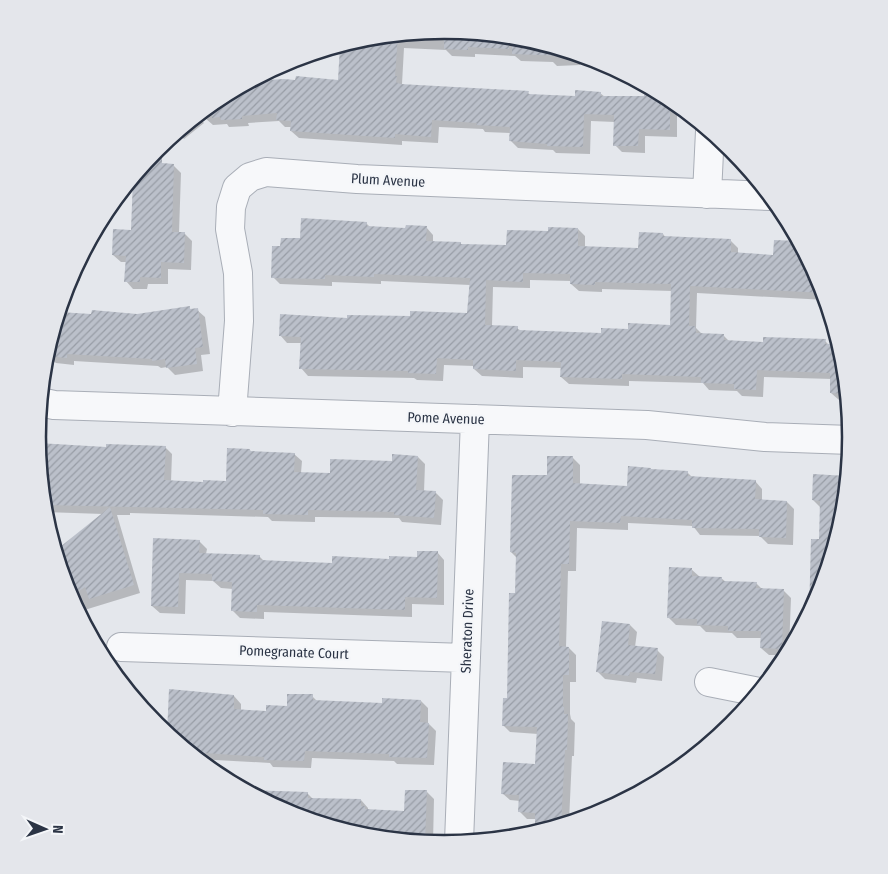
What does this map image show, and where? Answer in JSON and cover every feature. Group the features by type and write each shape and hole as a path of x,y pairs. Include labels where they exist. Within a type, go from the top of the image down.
{"street":[{"path":"707,194 710,140"},
{"name":"Plum Avenue","path":"232,412 239,321 238,273 230,229 231,207 237,188 250,177 266,172 357,179 760,196"},
{"name":"Pome Avenue","path":"48,404 232,412 647,425 765,437 842,440"},
{"name":"Sheraton Drive","path":"459,834 475,419"},
{"name":"Pomegranate Court","path":"121,646 466,658"},
{"path":"709,682 751,691"}],"building":[{"path":"444,39 509,44 509,49 468,47 468,50 444,49"},
{"path":"398,42 395,76 397,76 396,82 400,84 529,91 528,94 575,96 575,90 601,92 601,96 644,96 644,93 670,110 670,130 639,129 638,146 613,146 614,115 584,114 583,147 547,146 547,144 509,141 510,127 476,125 477,123 432,120 431,137 395,134 395,138 290,131 291,121 276,120 277,113 242,116 242,119 221,120 220,117 212,118 212,114 223,106 268,80 295,80 296,76 338,80 340,52"},
{"path":"512,44 559,56 512,54"},
{"path":"159,158 162,158 162,163 174,164 172,232 185,232 184,263 161,262 161,278 140,277 140,282 124,282 126,256 112,255 113,229 131,230 133,189"},
{"path":"301,218 367,222 367,226 405,228 406,225 427,226 426,241 461,242 461,244 506,245 507,230 548,231 548,227 578,228 578,246 638,248 639,232 663,233 663,236 731,239 731,252 773,255 774,240 790,241 815,293 690,286 689,326 695,326 696,333 724,334 724,340 763,342 763,337 826,339 825,344 831,344 831,342 840,394 830,393 830,373 757,370 756,390 734,389 734,384 701,383 701,377 622,374 622,379 560,377 561,362 516,360 516,371 473,369 473,360 437,358 436,374 408,373 408,371 299,369 301,337 279,336 280,314 347,318 347,315 410,316 410,311 467,313 470,278 374,274 374,277 325,275 325,279 271,278 272,246 280,246 281,238 300,238","holes":["523,273 570,274 570,284 595,285 595,282 671,284 670,325 628,323 628,329 601,328 601,333 518,330 518,326 485,325 486,280 523,282"]},
{"path":"190,306 190,309 198,308 203,347 195,348 197,364 166,368 165,359 152,361 152,359 67,354 67,358 54,357 66,312 91,314 92,310 137,314"},
{"path":"46,443 106,447 106,444 166,446 164,480 203,482 203,480 226,481 227,448 295,453 294,472 330,473 330,459 392,461 392,454 418,456 416,490 436,491 434,518 394,515 394,512 308,510 308,515 263,514 263,510 51,505"},
{"path":"547,456 573,456 573,483 627,486 628,466 688,471 688,476 756,480 755,499 787,501 786,538 759,537 759,529 692,528 692,520 621,516 620,523 570,521 569,564 561,564 559,646 569,647 569,675 563,675 563,707 564,714 568,714 561,817 535,825 535,813 518,812 519,795 501,794 503,762 535,764 537,727 502,726 503,698 507,698 509,593 515,593 516,553 510,552 512,475 547,475"},
{"path":"813,474 840,476 835,515 829,540 810,594 811,539 819,539 820,501 812,500"},
{"path":"110,507 134,585 89,599 85,587 77,592 61,546"},
{"path":"153,538 200,540 199,553 260,555 260,560 332,563 332,556 389,559 389,556 417,557 417,551 438,551 437,598 405,597 405,610 257,605 257,612 231,611 232,582 212,581 212,574 179,573 178,607 151,606"},
{"path":"669,567 692,568 692,576 722,577 722,581 757,582 756,588 784,589 781,649 760,648 761,631 728,631 728,626 697,625 697,619 667,618"},
{"path":"602,621 630,624 628,645 658,648 655,674 630,672 629,676 596,672"},
{"path":"169,689 234,695 234,709 266,711 266,705 287,706 287,694 313,694 313,700 382,703 382,698 421,700 420,722 429,723 427,758 389,757 389,754 305,751 304,761 264,760 264,757 202,753 167,724"},
{"path":"405,790 427,790 425,834 392,832 341,822 292,805 261,791 308,792 308,798 361,799 361,806 365,806 365,809 404,811"}]}
